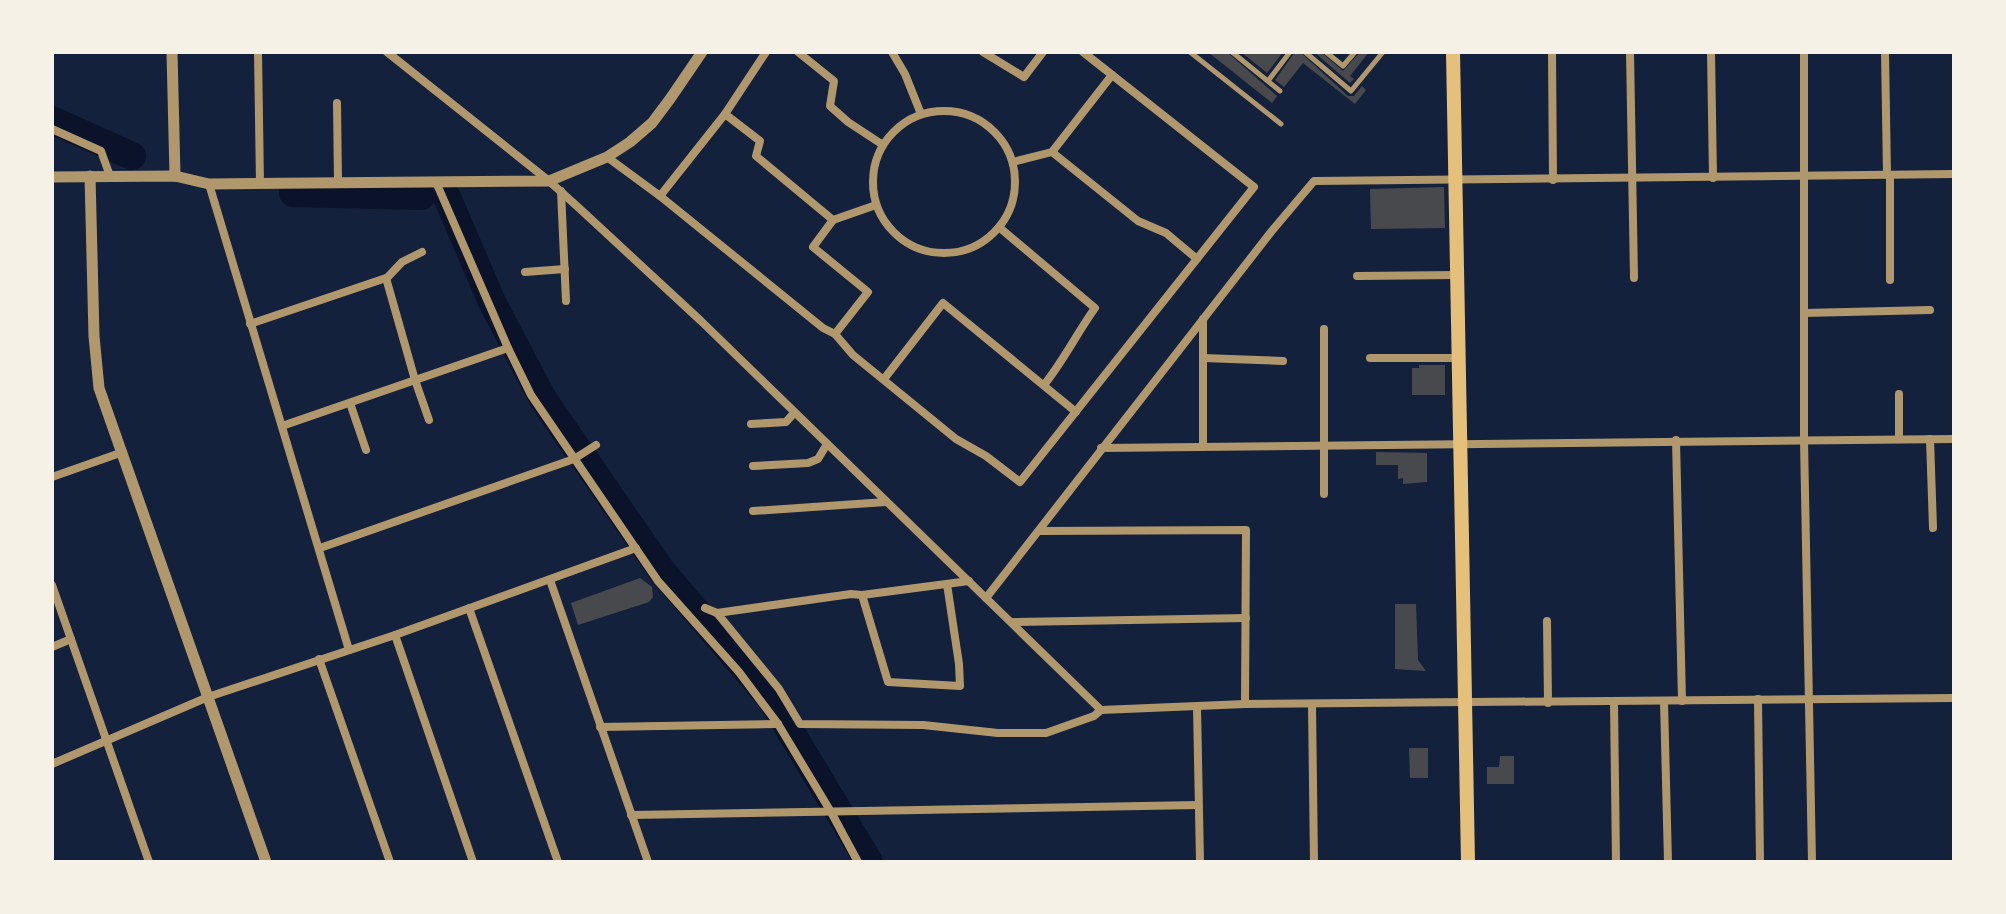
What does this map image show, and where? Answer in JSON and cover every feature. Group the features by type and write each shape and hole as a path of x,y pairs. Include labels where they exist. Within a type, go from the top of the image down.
{"main road":[{"path":"1453,52 1468,862"}],"street":[{"path":"172,52 175,176"},
{"path":"258,52 260,184"},
{"path":"387,52 561,191 701,321 1101,710"},
{"path":"52,177 175,176 209,184 549,181 607,157 630,142 652,123 702,52"},
{"path":"660,196 725,114 766,52"},
{"path":"798,52 834,81 830,106 883,145"},
{"path":"892,52 905,74 921,114"},
{"path":"983,52 1024,77 1043,52"},
{"path":"607,157 823,328 835,334 853,355 956,439 986,456 1020,482 1254,187 1083,52"},
{"path":"1552,52 1553,180"},
{"path":"1630,52 1634,278"},
{"path":"1711,52 1713,178"},
{"path":"1804,52 1804,440 1812,862"},
{"path":"1885,52 1890,280"},
{"path":"1013,162 1052,152 1112,75"},
{"path":"337,103 338,183"},
{"path":"947,111 977,119 1001,140 1013,162 1013,194 1000,228 969,248 934,254 917,249 897,235 880,215 876,205 873,174 883,145 906,121 921,114 947,111"},
{"path":"725,114 760,141 756,156 833,220"},
{"path":"52,129 101,151 110,176"},
{"path":"1052,152 1138,221 1166,233 1197,259"},
{"path":"986,598 1203,318 1314,181 1954,174"},
{"path":"90,176 95,368 99,388 266,862"},
{"path":"436,182 531,395 658,581 739,672 778,724 858,862"},
{"path":"209,184 349,650"},
{"path":"561,191 566,301"},
{"path":"835,334 868,292 813,247 833,220 876,205"},
{"path":"1000,228 1095,308 1067,355 1044,385"},
{"path":"250,324 386,279 402,262 422,252"},
{"path":"525,272 565,269"},
{"path":"1357,276 1457,275"},
{"path":"386,279 429,420"},
{"path":"884,379 943,303 1076,412"},
{"path":"1804,313 1930,310"},
{"path":"1203,318 1203,447"},
{"path":"1324,329 1324,494"},
{"path":"282,426 508,348"},
{"path":"1203,358 1283,361"},
{"path":"1370,358 1459,358"},
{"path":"1899,394 1899,439"},
{"path":"350,403 366,450"},
{"path":"751,424 786,422 794,413"},
{"path":"1930,439 1933,528"},
{"path":"1101,448 1954,439"},
{"path":"1676,440 1682,701"},
{"path":"753,466 808,463 818,459 827,444"},
{"path":"320,548 575,458 596,445"},
{"path":"52,477 123,452"},
{"path":"753,511 886,502"},
{"path":"1040,531 1246,530 1245,704"},
{"path":"52,764 208,697 395,635 636,548"},
{"path":"550,580 648,862"},
{"path":"717,613 969,581"},
{"path":"862,595 888,682 960,686 947,584"},
{"path":"52,585 149,862"},
{"path":"469,608 558,862"},
{"path":"705,608 717,613 779,689 800,724 923,725 998,733 1046,733 1094,716 1101,710 1245,704 1954,698"},
{"path":"1012,622 1246,618"},
{"path":"1547,621 1548,703"},
{"path":"395,635 473,862"},
{"path":"52,647 71,639"},
{"path":"319,659 390,862"},
{"path":"1758,699 1760,862"},
{"path":"1664,701 1668,862"},
{"path":"1614,702 1616,862"},
{"path":"1312,705 1314,862"},
{"path":"1197,707 1200,862"},
{"path":"600,727 778,724"},
{"path":"631,815 1198,805"}],"lane":[{"path":"1190,52 1281,124"},
{"path":"1232,52 1280,91"},
{"path":"1268,81 1290,52"},
{"path":"1301,59 1306,52 1351,91 1383,52"},
{"path":"1326,52 1343,66 1355,52"}],"building":[{"path":"1208,52 1227,52 1277,96 1272,103"},
{"path":"1241,52 1283,52 1267,73"},
{"path":"1295,52 1300,52 1348,96 1354,96 1362,86 1366,90 1355,104 1303,63 1284,87 1275,80"},
{"path":"1314,52 1321,52 1343,71 1360,52 1369,52 1350,76 1354,79 1350,83"},
{"path":"1444,187 1445,228 1371,229 1370,189"},
{"path":"1419,365 1445,365 1445,395 1412,395 1412,368 1419,368"},
{"path":"1376,452 1427,453 1427,482 1403,484 1403,478 1398,479 1398,465 1376,465"},
{"path":"640,578 652,587 653,597 649,602 578,625 571,603"},
{"path":"1395,604 1416,604 1418,660 1426,671 1395,669"},
{"path":"1409,748 1428,748 1428,778 1410,778"},
{"path":"1500,756 1514,756 1514,784 1487,784 1487,767 1499,767"}],"waterway":[{"path":"52,120 132,156"},
{"path":"293,193 421,196"},
{"path":"447,197 492,302 543,399 661,570 771,699 869,862"}]}
